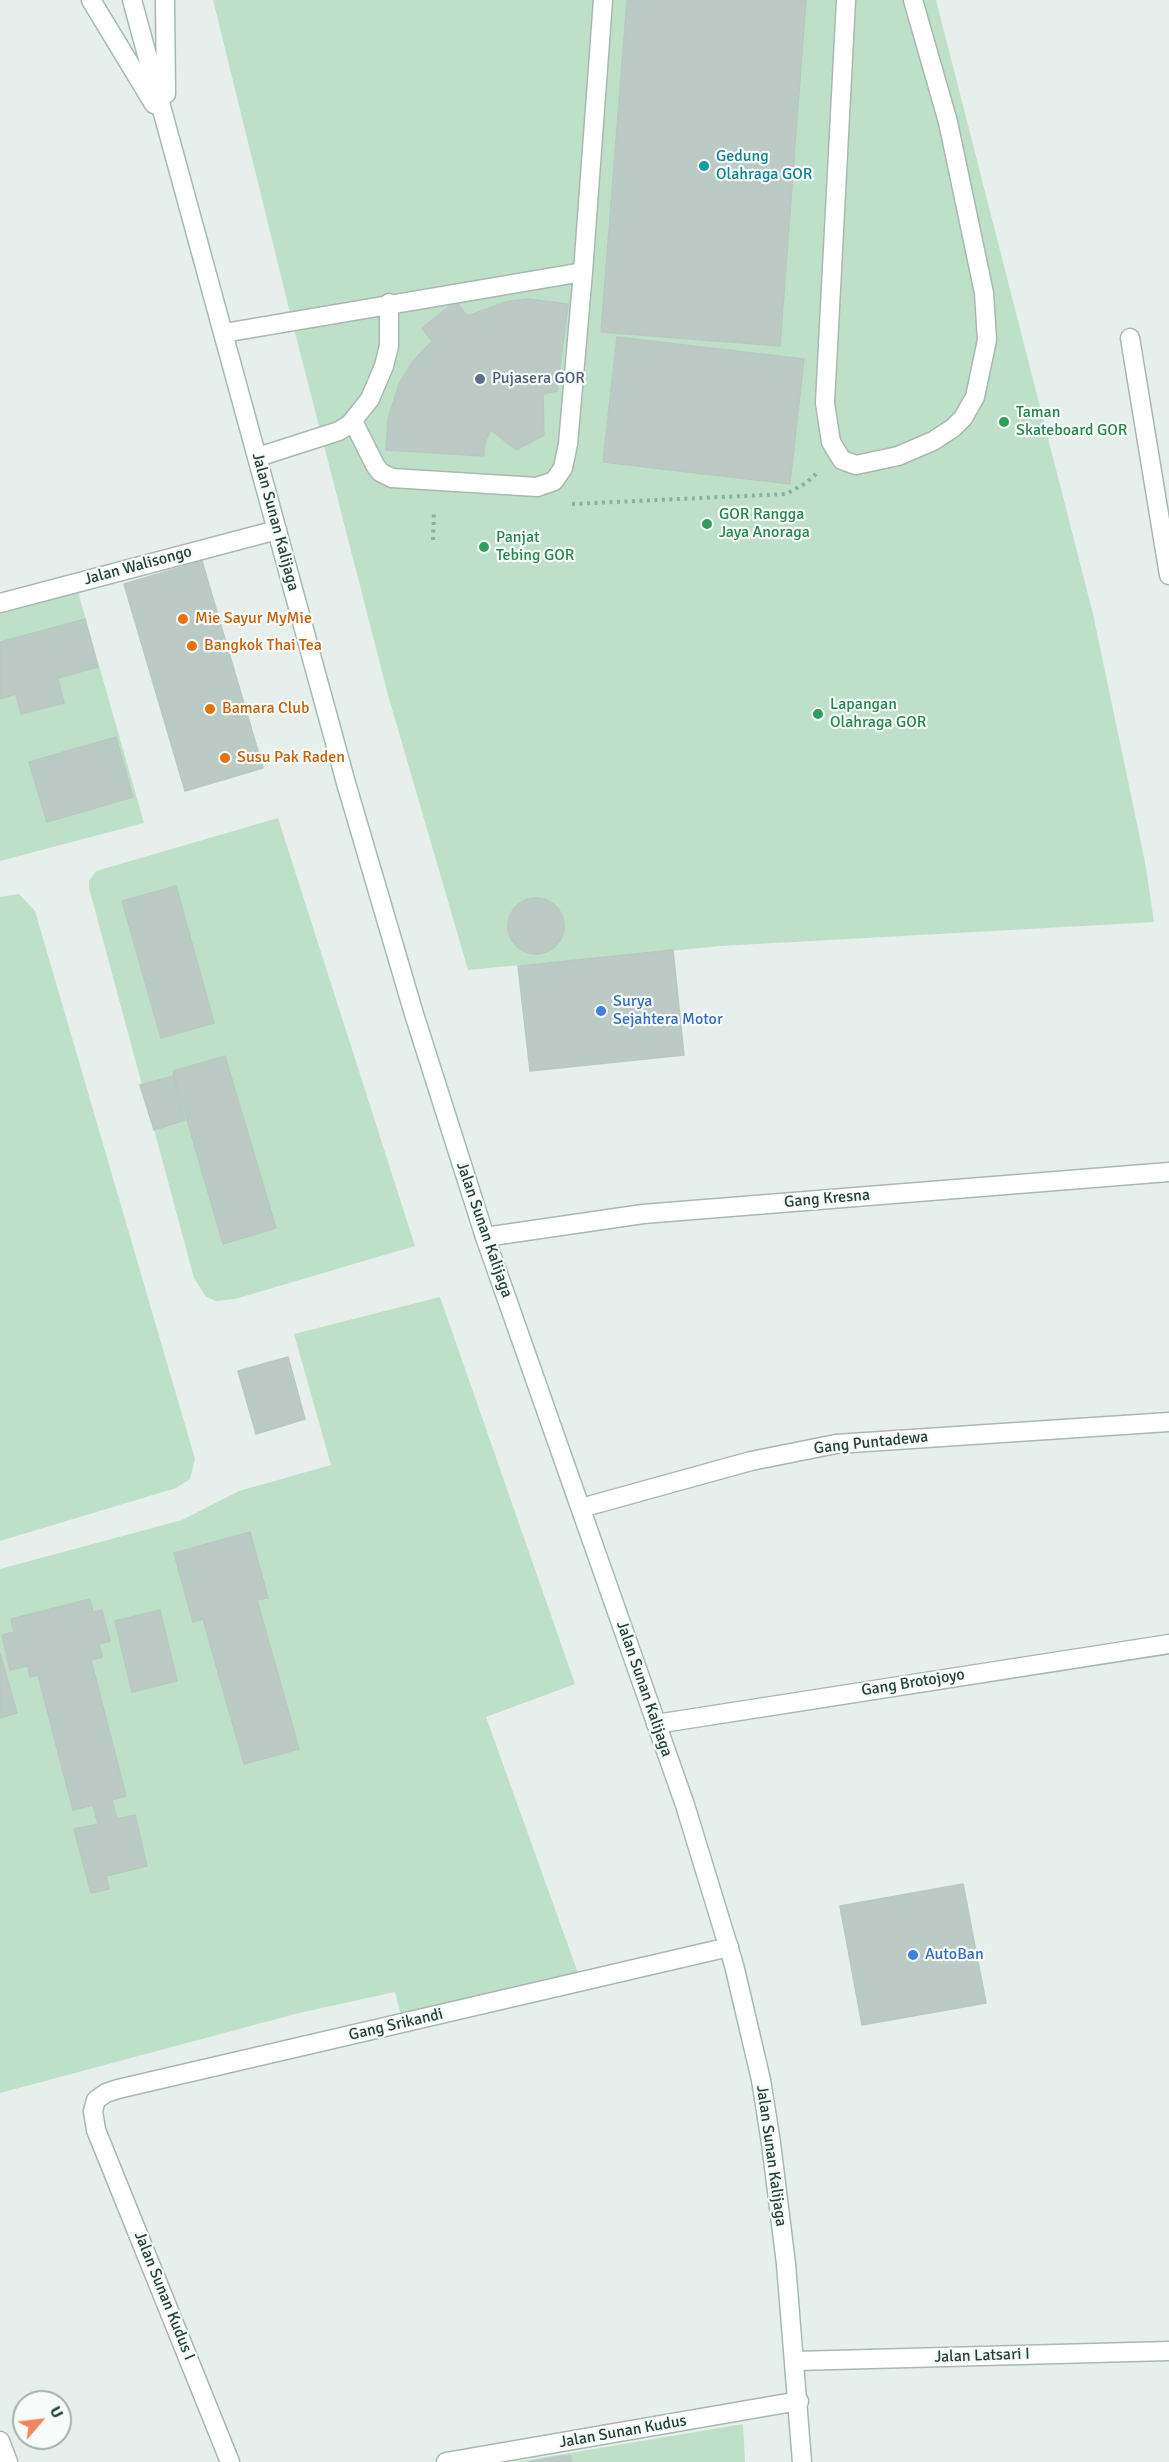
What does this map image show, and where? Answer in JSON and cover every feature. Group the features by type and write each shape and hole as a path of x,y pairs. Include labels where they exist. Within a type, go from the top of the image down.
{"street":[{"path":"91,0 167,127"},
{"name":"Jalan Sunan Kalijaga","path":"132,0 378,893 485,1237 656,1724 729,1947 761,2080 785,2253 800,2401 802,2462"},
{"path":"165,0 167,127"},
{"path":"353,421 375,465 387,477 436,483 520,488 545,486 552,482 563,468 568,444 583,272 603,0"},
{"path":"846,0 825,403 827,428 837,454 848,464 872,463 898,456 943,435 963,418 970,408 983,363 987,318 984,293 948,122 913,0"},
{"path":"224,333 389,303 583,272"},
{"path":"258,458 339,431 353,421 370,399 384,366 389,346 389,303"},
{"path":"1130,338 1169,575"},
{"name":"Jalan Walisongo","path":"0,603 277,530"},
{"name":"Gang Kresna","path":"485,1237 643,1214 1169,1172"},
{"name":"Gang Puntadewa","path":"581,1508 751,1461 836,1444 1169,1422"},
{"name":"Gang Brotojoyo","path":"656,1724 1169,1644"},
{"name":"Gang Srikandi","path":"96,2130 93,2111 96,2100 118,2089 729,1947"},
{"name":"Jalan Sunan Kudus I","path":"96,2130 230,2462"},
{"name":"Jalan Latsari I","path":"796,2361 1169,2351"},
{"name":"Jalan Sunan Kudus","path":"446,2462 800,2401"},
{"path":"0,2441 8,2462"}],"path":[{"path":"552,482 563,500 574,504 786,494 806,483 837,454"}],"green space":[{"name":"GOR Rangga Jaya Anoraga","path":"213,0 936,0 1093,614 1145,862 1154,922 721,946 468,970 388,695"},
{"path":"78,592 144,823 0,861 0,614"},
{"path":"278,818 415,1246 235,1299 216,1301 206,1297 194,1278 89,881 96,871"},
{"path":"19,894 35,911 195,1459 190,1479 176,1488 0,1541 0,897"},
{"path":"440,1297 575,1684 486,1717 578,1973 401,2015 395,1992 299,2013 0,2093 0,1569 182,1520 239,1491 331,1465 294,1334"},
{"path":"743,2424 745,2462 516,2462"}],"building":[{"name":"Gedung Olahraga GOR","path":"627,0 806,0 780,346 601,332"},
{"name":"Pujasera GOR","path":"529,299 568,304 557,391 543,394 544,435 516,450 491,430 485,442 484,456 386,450 388,419 399,384 414,360 432,341 422,328 456,301 467,316 509,301"},
{"path":"617,337 804,359 790,484 603,462"},
{"path":"202,561 263,768 185,791 124,584"},
{"path":"85,619 98,667 58,678 64,703 21,714 16,694 0,699 0,642"},
{"path":"116,737 133,797 47,822 29,762"},
{"path":"176,886 214,1023 161,1038 122,901"},
{"path":"531,898 541,898 556,906 562,915 564,926 562,937 556,946 541,954 531,954 520,949 513,942 508,931 508,921 513,910 520,903"},
{"name":"Surya Sejahtera Motor","path":"673,950 684,1055 530,1071 518,966"},
{"path":"225,1056 276,1228 223,1244 173,1071"},
{"path":"173,1076 185,1120 154,1130 140,1085"},
{"path":"288,1357 305,1419 256,1434 238,1371"},
{"path":"250,1532 268,1598 257,1600 299,1749 244,1764 203,1619 193,1622 174,1553"},
{"path":"90,1599 93,1612 102,1610 110,1641 99,1644 102,1657 91,1660 126,1796 112,1800 117,1819 135,1815 147,1866 106,1876 109,1889 91,1893 74,1829 98,1824 93,1805 73,1810 38,1675 30,1677 28,1666 10,1670 2,1635 14,1632 11,1619"},
{"path":"160,1610 177,1681 132,1692 115,1621"},
{"path":"0,1653 17,1713 0,1718"},
{"name":"AutoBan","path":"963,1884 986,2003 862,2025 840,1906"},
{"path":"570,2455 572,2462 528,2462"}],"place":[{"name":"Gedung Olahraga GOR","path":"704,166"},
{"name":"Pujasera GOR","path":"480,379"},
{"name":"Taman Skateboard GOR","path":"1004,422"},
{"name":"GOR Rangga Jaya Anoraga","path":"707,524"},
{"name":"Panjat Tebing GOR","path":"484,547"},
{"name":"Mie Sayur MyMie","path":"183,619"},
{"name":"Bangkok Thai Tea","path":"192,646"},
{"name":"Bamara Club","path":"210,709"},
{"name":"Lapangan Olahraga GOR","path":"818,714"},
{"name":"Susu Pak Raden","path":"225,758"},
{"name":"Surya Sejahtera Motor","path":"601,1011"},
{"name":"AutoBan","path":"913,1955"}]}
